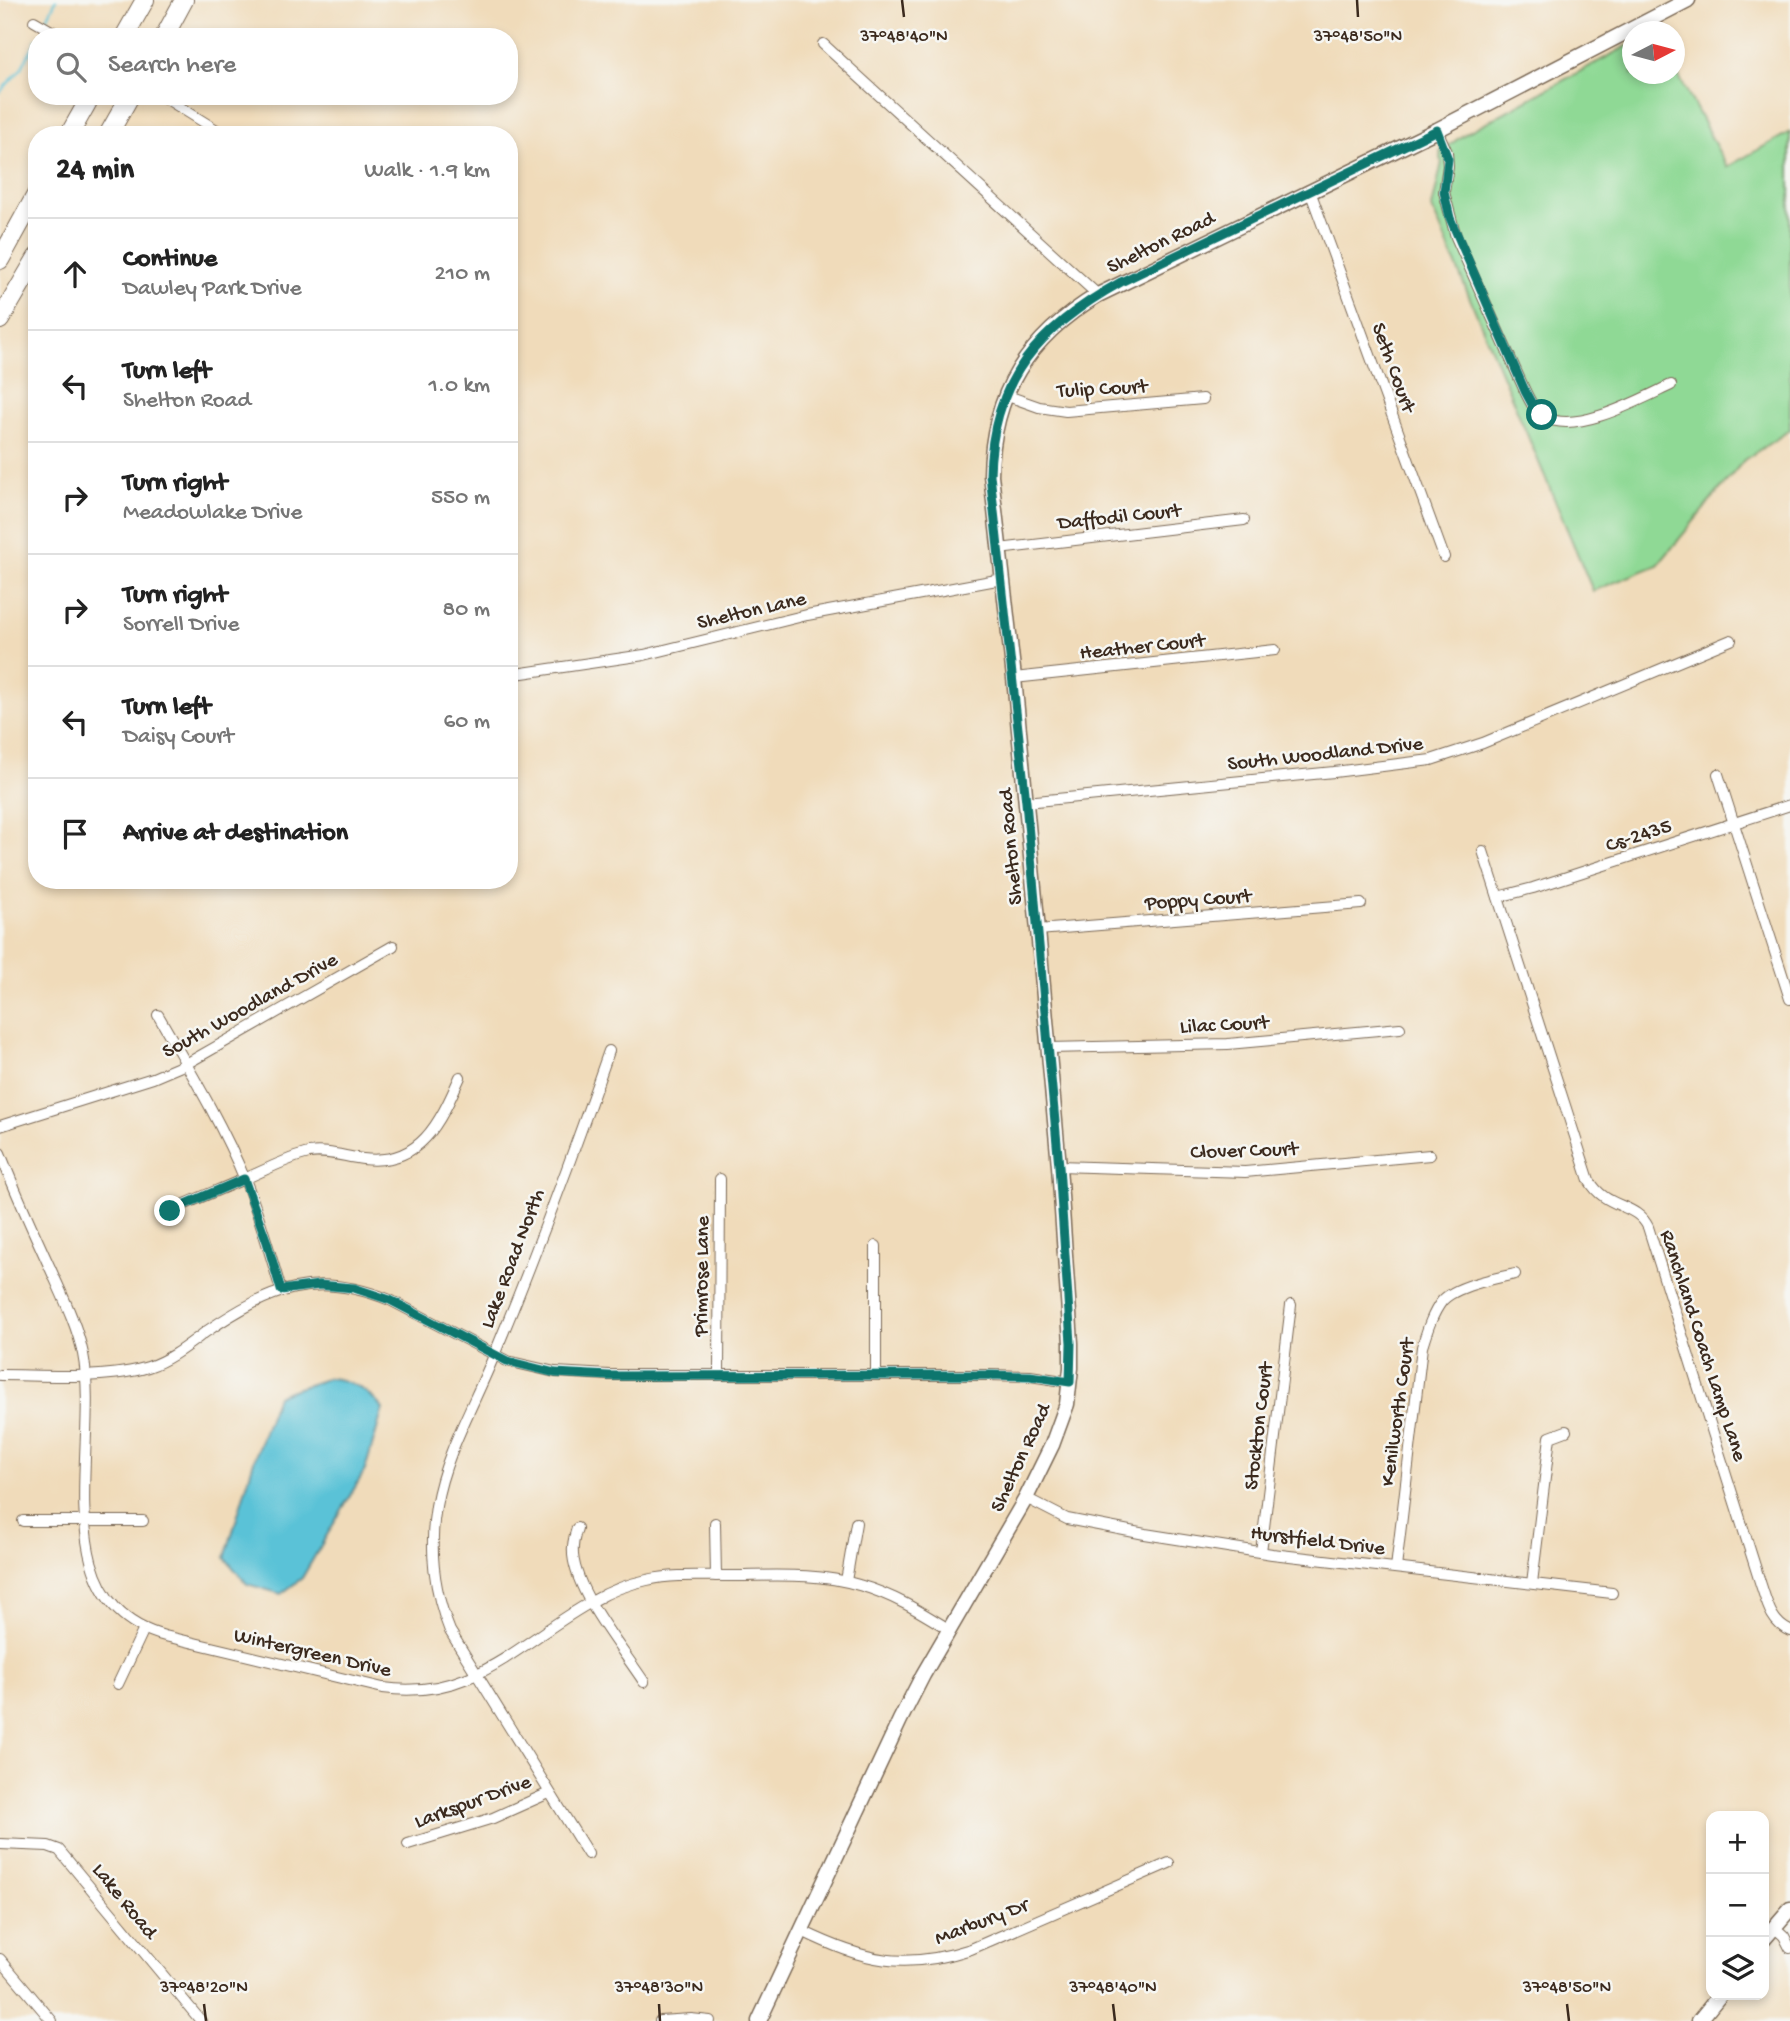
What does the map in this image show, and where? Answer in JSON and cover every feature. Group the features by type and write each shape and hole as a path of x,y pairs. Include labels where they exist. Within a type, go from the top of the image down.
{"highway":[{"path":"129,28 145,0"},
{"path":"169,28 184,0"},
{"path":"74,126 85,105"},
{"path":"112,126 125,105"},
{"path":"0,260 28,209"},
{"path":"0,320 28,272"}],"street":[{"name":"Shelton Road","path":"758,2021 900,1720 1026,1498 1063,1421 1070,1382 1071,1343 1049,1048 1014,678 992,493 991,464 995,425 1005,395 1035,347 1067,317 1098,295 1437,130 1688,0"},
{"path":"34,22 45,28"},
{"path":"823,44 1098,295"},
{"path":"176,105 210,126"},
{"path":"1437,130 1447,152 1444,192 1456,237 1536,410 1548,419 1556,421 1583,421 1671,385"},
{"name":"Seth Court","path":"1311,191 1444,557"},
{"name":"Tulip Court","path":"1005,395 1039,407 1066,411 1203,399"},
{"name":"Daffodil Court","path":"999,550 1244,520"},
{"name":"Shelton Lane","path":"518,674 644,655 807,615 1002,579"},
{"name":"South Woodland Drive","path":"1026,802 1431,760 1483,744 1731,640"},
{"name":"Heather Court","path":"1014,678 1275,650"},
{"path":"1718,774 1790,999"},
{"name":"Cs-2435","path":"1498,897 1790,805"},
{"name":"Ranchland Coach Lamp Lane","path":"1483,851 1589,1180 1601,1196 1639,1214 1648,1227 1772,1617 1790,1631"},
{"name":"Poppy Court","path":"1038,930 1361,904"},
{"name":"South Woodland Drive","path":"0,1126 153,1078 186,1064 393,946"},
{"path":"158,1015 244,1179 281,1290"},
{"name":"Lilac Court","path":"1049,1048 1228,1044 1400,1027"},
{"name":"Lake Road North","path":"588,1854 456,1643 441,1605 434,1564 433,1534 436,1504 445,1473 494,1356 609,1051"},
{"path":"170,1211 310,1153 321,1152 372,1160 399,1156 412,1150 433,1131 460,1077"},
{"name":"Wintergreen Drive","path":"0,1153 69,1311 83,1355 85,1522 89,1557 98,1582 115,1606 144,1629 396,1690 441,1687 475,1675 492,1667 591,1602 614,1590 649,1579 797,1576 846,1581 900,1601 950,1630"},
{"name":"Clover Court","path":"1059,1166 1245,1172 1430,1155"},
{"name":"Primrose Lane","path":"719,1374 720,1179"},
{"path":"876,1246 876,1375"},
{"name":"Kenilworth Court","path":"1395,1568 1419,1367 1429,1322 1444,1298 1479,1281 1515,1274"},
{"path":"0,1375 120,1373 155,1364 175,1354 255,1301 281,1290 337,1285 371,1292 390,1300 494,1356 537,1369 572,1375 1003,1375 1070,1382"},
{"name":"Stockton Court","path":"1261,1552 1291,1305"},
{"path":"1532,1583 1550,1437 1566,1431"},
{"name":"Hurstfield Drive","path":"1026,1498 1067,1519 1261,1552 1612,1592"},
{"path":"23,1521 143,1521"},
{"path":"715,1523 716,1576"},
{"path":"846,1581 856,1523"},
{"path":"576,1528 573,1544 580,1583 644,1682"},
{"path":"118,1684 144,1629"},
{"name":"Larkspur Drive","path":"408,1844 493,1818 549,1793"},
{"name":"Lake Road","path":"0,1844 48,1846 59,1850 201,2021"},
{"name":"Marbury Dr","path":"802,1931 837,1948 862,1956 891,1961 946,1957 971,1949 1169,1863"},
{"path":"1766,1937 1790,1909"},
{"path":"1774,1927 1784,1936 1790,1948"},
{"path":"0,1959 52,2021"},
{"path":"1699,2021 1716,2000"},
{"path":"660,2021 710,2021"}],"green space":[{"path":"1622,49 1622,84 1683,84 1727,167 1790,132 1790,430 1744,460 1658,565 1593,591 1432,208 1442,162 1440,152 1466,133"}],"water":[{"path":"328,1378 344,1381 358,1388 372,1397 383,1409 365,1470 302,1578 281,1594 247,1584 225,1558 256,1454 277,1396"}],"waterway":[{"path":"44,25 56,0"},
{"path":"0,92 21,69 28,56"}],"route":[{"path":"170,1211 244,1179 256,1207 281,1290 302,1286 337,1285 371,1292 507,1361 555,1373 609,1376 989,1375 1030,1376 1070,1382 1071,1343 1059,1166 1014,678 990,475 995,425 1005,395 1035,347 1050,331 1084,304 1121,282 1437,130 1447,152 1444,192 1456,237 1525,391 1542,415"}]}
